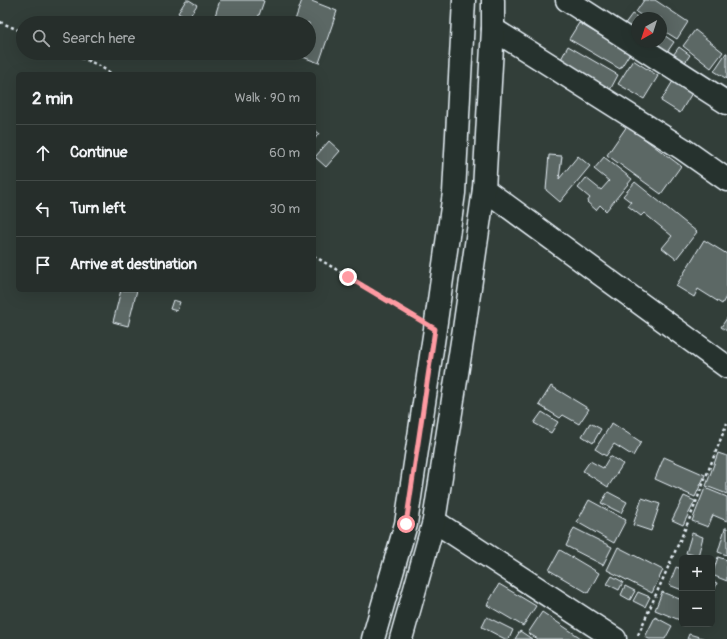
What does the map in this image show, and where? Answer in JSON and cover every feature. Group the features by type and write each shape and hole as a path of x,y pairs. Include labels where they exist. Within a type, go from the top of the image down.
{"main road":[{"path":"373,639 406,524 435,329 454,193 464,0"},
{"path":"401,639 434,521 464,329 484,189 493,29 493,0"},
{"path":"567,0 727,103"},
{"path":"493,29 683,149 727,180"},
{"path":"484,189 727,367"},
{"path":"434,521 591,632 616,639"}],"path":[{"path":"0,22 16,29"},
{"path":"86,60 109,72"},
{"path":"316,257 435,329"},
{"path":"636,639 689,520 727,423"}],"building":[{"path":"186,0 189,0 197,5 190,16 183,16 178,13"},
{"path":"220,0 264,1 259,16 215,16"},
{"path":"302,0 309,0 337,11 319,63 311,60 316,60 316,16 296,16"},
{"path":"644,0 655,0 688,22 677,39 667,33 667,12 636,12"},
{"path":"631,15 631,36 621,29"},
{"path":"579,23 630,53 620,69 569,39"},
{"path":"695,30 723,52 711,68 683,46"},
{"path":"667,37 674,42 663,58 649,48 667,48"},
{"path":"568,46 618,75 610,90 560,61"},
{"path":"679,47 690,55 680,70 668,62"},
{"path":"727,53 727,79 714,71"},
{"path":"633,60 658,76 644,99 618,84"},
{"path":"673,81 692,93 680,113 661,101"},
{"path":"627,126 681,166 661,194 607,155"},
{"path":"329,141 340,151 326,167 316,158 316,156"},
{"path":"549,155 562,156 559,179 578,156 590,166 560,202 546,190"},
{"path":"604,157 632,179 606,211 600,205 596,210 587,202 590,198 578,188 586,178 601,190 609,181 594,169"},
{"path":"635,182 697,232 676,259 662,248 672,236 644,213 641,216 628,206 631,202 623,196"},
{"path":"704,240 727,254 727,295 722,304 698,289 694,297 676,286"},
{"path":"120,292 136,292 128,326 113,322"},
{"path":"173,300 180,302 177,311 170,309"},
{"path":"727,318 727,331 721,327"},
{"path":"551,386 589,409 579,424 563,415 560,418 539,405"},
{"path":"542,412 558,422 551,433 534,423"},
{"path":"590,423 601,429 593,443 582,436"},
{"path":"612,423 641,442 633,456 614,444 606,456 595,449"},
{"path":"718,453 727,456 727,494 706,486"},
{"path":"610,456 623,464 608,487 583,471 590,461 603,468"},
{"path":"664,457 705,475 695,497 655,479"},
{"path":"705,488 727,497 727,521 713,515 708,527 692,521"},
{"path":"608,492 627,502 621,513 601,503"},
{"path":"684,496 695,501 683,525 672,520"},
{"path":"642,498 660,504 651,531 633,525"},
{"path":"589,500 626,520 614,543 577,522"},
{"path":"574,528 612,547 603,565 566,546"},
{"path":"725,528 727,528 727,555 718,552"},
{"path":"692,533 703,537 698,555 686,553"},
{"path":"618,547 663,570 652,593 607,570"},
{"path":"560,550 599,573 588,593 549,570"},
{"path":"718,557 727,560 727,581 715,576 715,566"},
{"path":"676,567 679,568 679,589 669,585"},
{"path":"612,576 623,582 619,590 607,584"},
{"path":"499,584 536,606 523,626 487,605"},
{"path":"625,586 635,591 630,600 621,595"},
{"path":"638,592 650,597 645,607 633,601"},
{"path":"662,592 679,599 679,620 655,610"},
{"path":"542,612 581,638 538,639 528,633"},
{"path":"487,617 513,630 509,639 505,639 482,627"},
{"path":"655,617 672,626 665,639 649,639 645,637"},
{"path":"520,631 532,639 515,639"},
{"path":"689,634 706,639 687,639"}],"route":[{"path":"348,277 435,329 406,524"}]}
